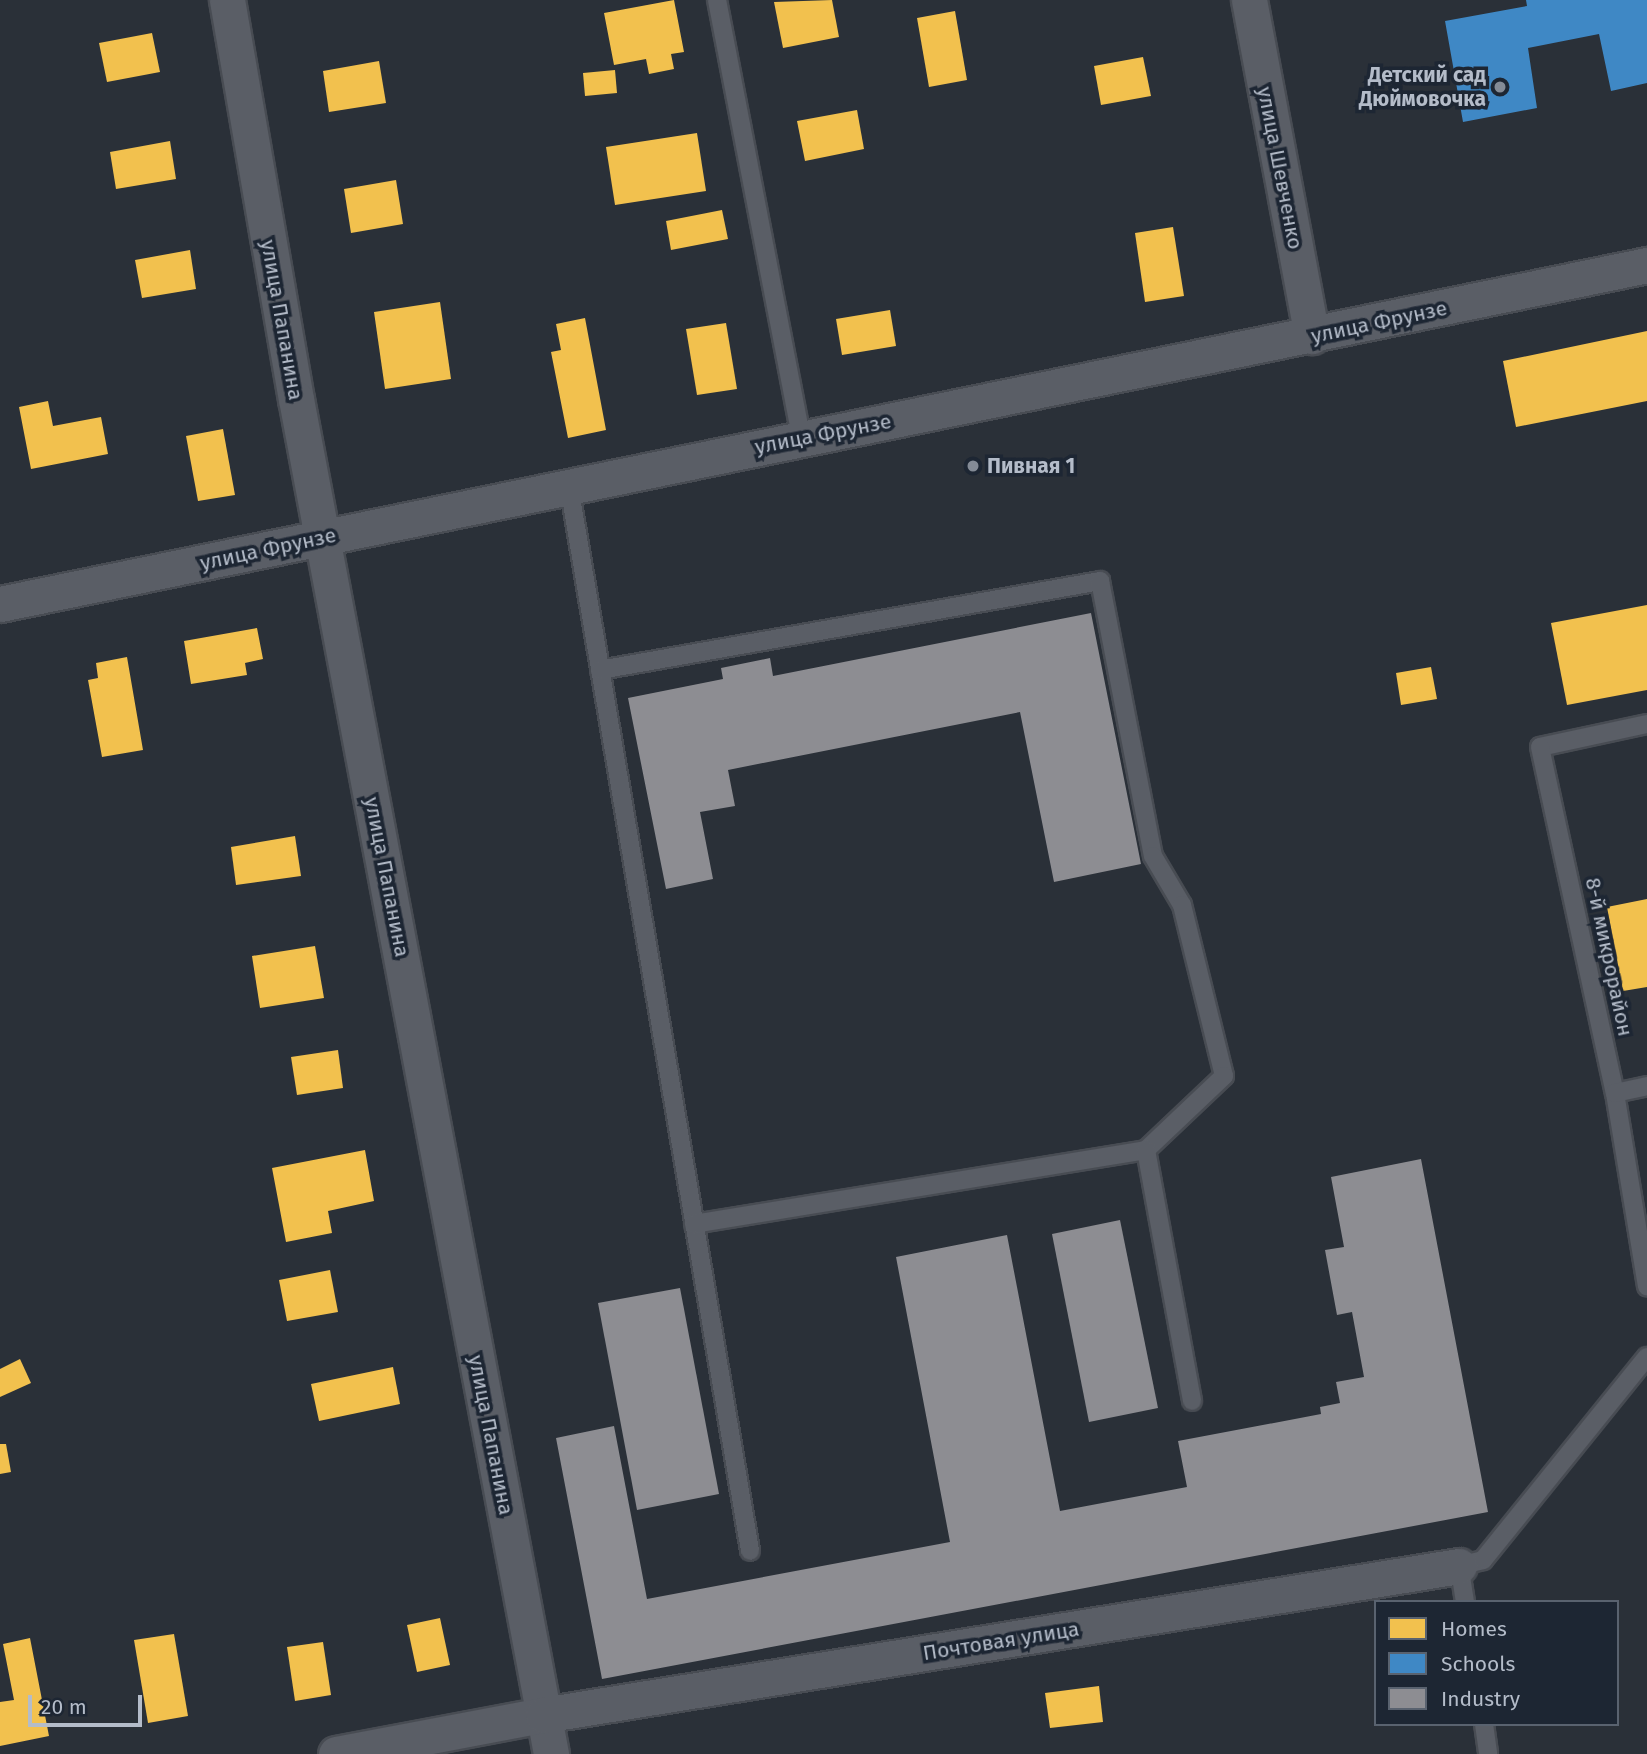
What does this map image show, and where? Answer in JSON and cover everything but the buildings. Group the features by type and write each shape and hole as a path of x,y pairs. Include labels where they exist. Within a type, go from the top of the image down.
{"street":[{"name":"улица Папанина","path":"227,0 324,537 551,1754"},
{"name":"улица Шевченко","path":"1249,0 1311,336"},
{"name":"улица Фрунзе","path":"0,604 1647,265"},
{"name":"Почтовая улица","path":"336,1754 543,1715 1459,1566"}],"lane":[{"path":"717,0 801,438"},
{"path":"569,486 750,1551"},
{"path":"600,670 1100,581 1153,856 1182,905 1224,1076 1146,1150 694,1224"},
{"name":"8-й микрорайон","path":"1647,724 1540,747 1615,1093 1647,1286"},
{"path":"1615,1093 1647,1086"},
{"path":"1146,1150 1192,1401"},
{"path":"1465,1600 1459,1566 1483,1560 1647,1357"},
{"path":"1484,1726 1488,1754"}],"place":[{"name":"Детский сад Дюймовочка","path":"1500,87"},
{"name":"Пивная 1","path":"973,466"}]}
